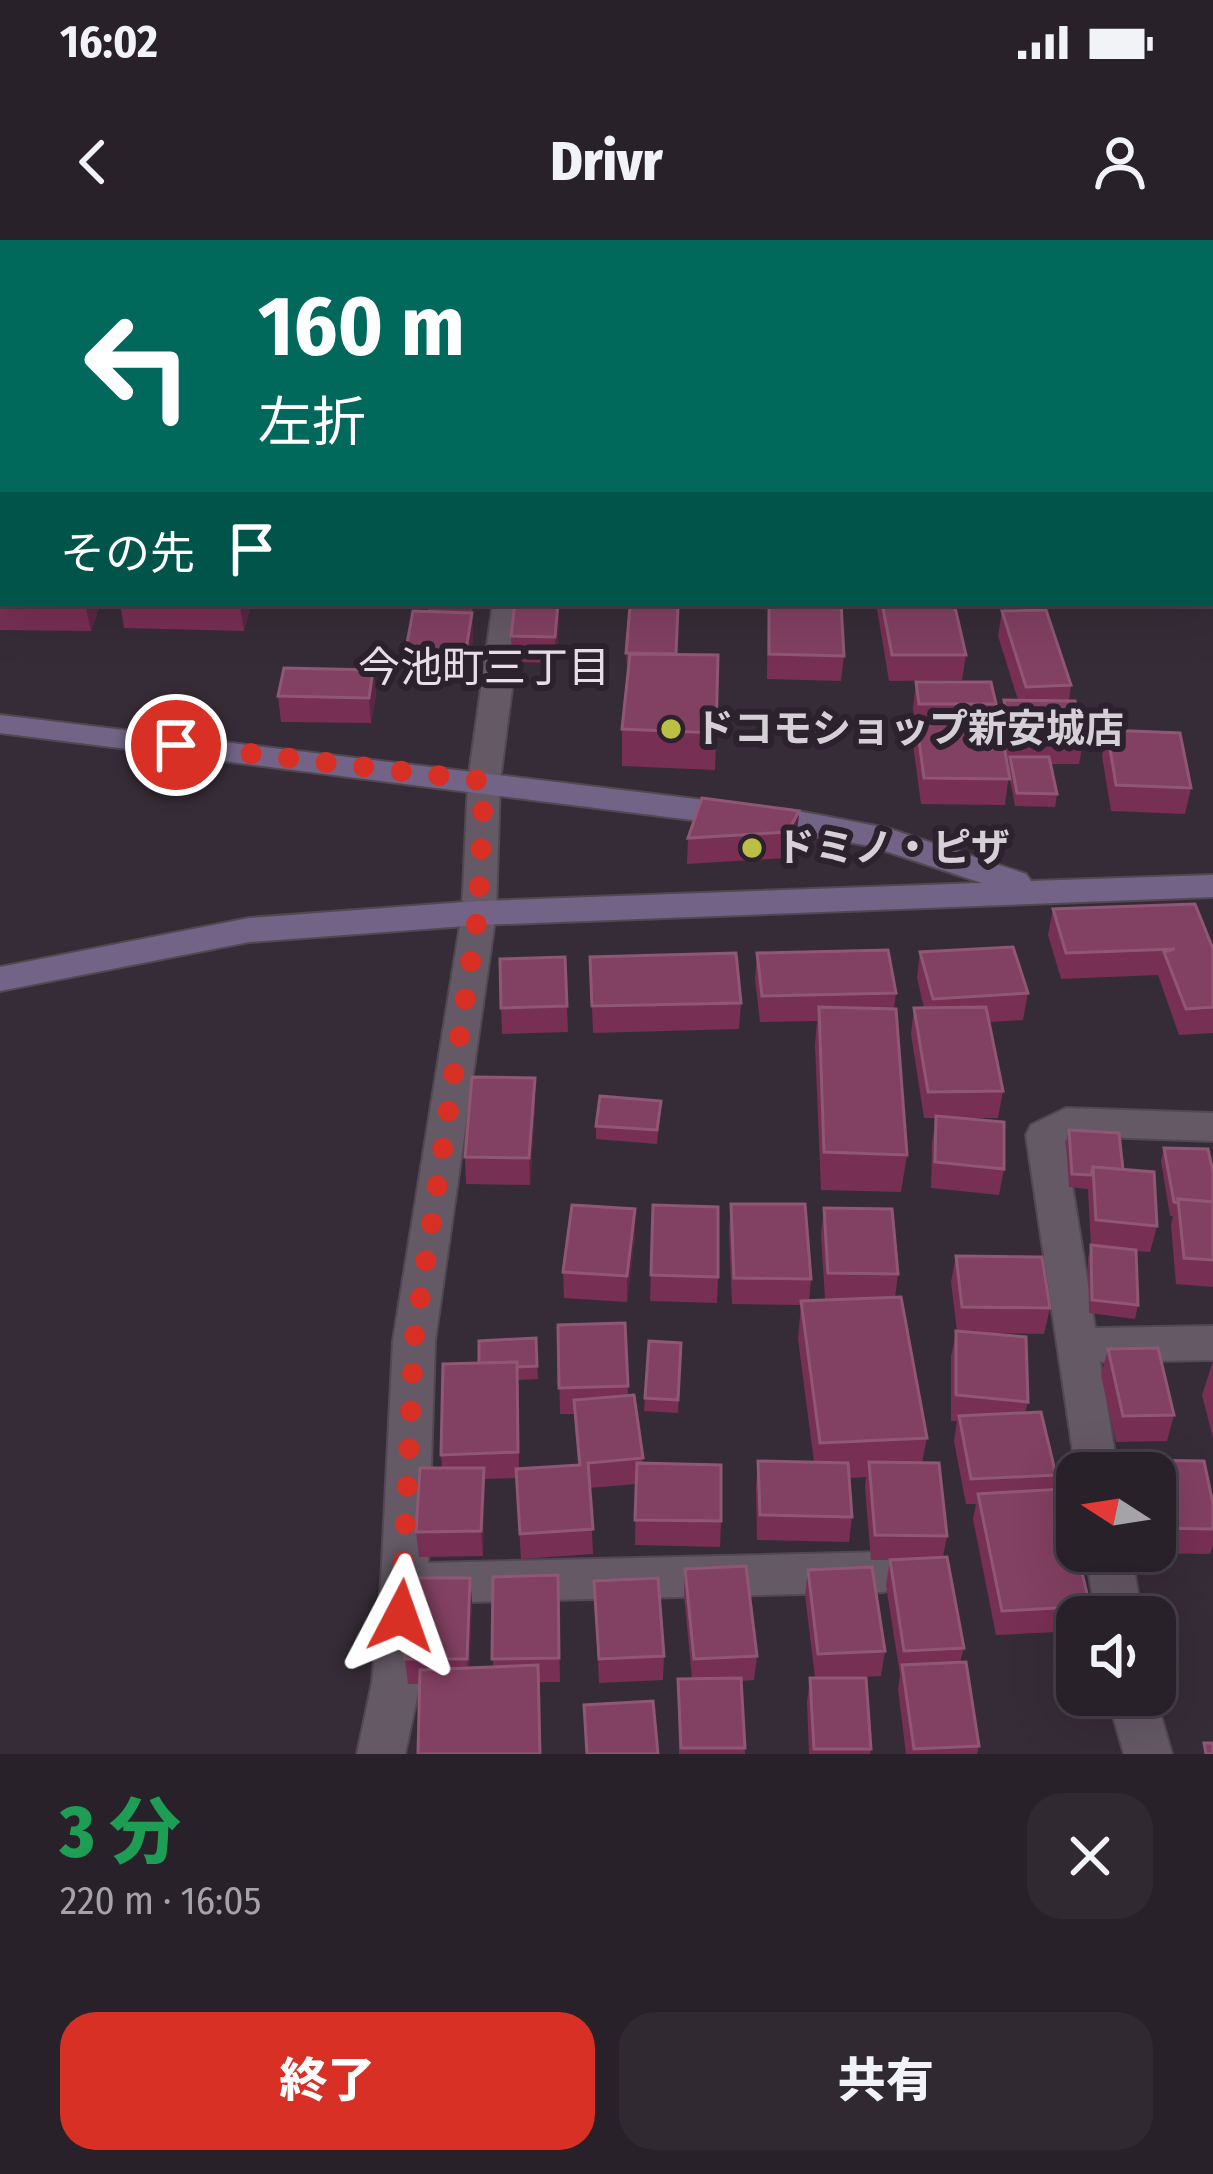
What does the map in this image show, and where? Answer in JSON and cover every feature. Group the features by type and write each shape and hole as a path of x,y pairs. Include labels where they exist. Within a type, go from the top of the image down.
{"street":[{"path":"381,1754 396,1683 404,1583 414,1340 478,913 484,781 508,606"},
{"path":"0,724 484,781 875,836 1036,890"},
{"path":"0,979 249,930 478,913 1213,886"},
{"path":"1093,1452 1045,1136 1066,1122 1213,1127"},
{"path":"1076,1346 1213,1342"},
{"path":"404,1583 884,1572"},
{"path":"1137,1716 1148,1754"}],"building":[{"path":"515,606 558,606 555,637 511,636"},
{"path":"630,606 678,607 676,654 626,653"},
{"path":"769,606 841,606 844,656 769,654"},
{"path":"883,606 955,606 966,655 892,655"},
{"path":"1046,610 1071,685 1026,687 1002,611"},
{"path":"413,611 472,613 466,650 406,649"},
{"path":"630,654 718,655 716,733 622,729"},
{"path":"284,668 373,670 369,698 278,696"},
{"path":"916,682 991,682 996,704 919,704"},
{"path":"1004,700 1075,701 1084,738 1012,738"},
{"path":"916,718 999,719 1010,779 924,778"},
{"path":"1107,730 1180,733 1191,788 1116,785"},
{"path":"1010,757 1049,757 1057,794 1017,793"},
{"path":"702,798 799,811 788,832 688,838"},
{"path":"1195,904 1213,949 1213,1007 1186,1009 1164,952 1175,949 1066,953 1053,909"},
{"path":"1013,947 1028,993 933,999 920,952"},
{"path":"888,950 896,993 762,996 757,953"},
{"path":"736,953 741,1003 592,1006 590,957"},
{"path":"565,957 567,1006 501,1008 500,959"},
{"path":"819,1007 896,1009 907,1155 824,1152"},
{"path":"986,1007 1003,1091 928,1092 914,1008"},
{"path":"472,1077 535,1078 529,1158 465,1157"},
{"path":"600,1096 661,1101 657,1130 596,1126"},
{"path":"936,1116 1004,1122 1004,1169 935,1162"},
{"path":"1069,1130 1119,1133 1123,1170 1093,1167 1091,1175 1072,1174"},
{"path":"1164,1148 1208,1149 1213,1202 1174,1202"},
{"path":"1093,1167 1154,1172 1157,1226 1096,1220"},
{"path":"1178,1199 1213,1202 1213,1260 1184,1258"},
{"path":"731,1204 805,1204 811,1279 734,1278"},
{"path":"572,1205 635,1209 627,1276 563,1272"},
{"path":"653,1205 718,1207 718,1277 651,1275"},
{"path":"824,1208 892,1209 898,1274 828,1273"},
{"path":"1091,1245 1136,1250 1138,1305 1092,1300"},
{"path":"956,1256 1042,1257 1050,1308 962,1307"},
{"path":"901,1297 927,1438 820,1443 801,1301"},
{"path":"625,1323 628,1386 559,1388 558,1325"},
{"path":"956,1331 1026,1337 1028,1402 956,1395"},
{"path":"536,1338 537,1366 479,1363 479,1341"},
{"path":"649,1341 681,1343 678,1400 645,1398"},
{"path":"1158,1348 1174,1415 1123,1416 1108,1349"},
{"path":"517,1362 518,1452 441,1455 443,1364"},
{"path":"634,1395 643,1458 588,1463 593,1529 520,1534 516,1469 580,1465 574,1400"},
{"path":"1041,1412 1056,1475 971,1479 959,1416"},
{"path":"758,1461 848,1463 852,1517 760,1515"},
{"path":"1176,1461 1204,1461 1213,1529 1176,1528"},
{"path":"869,1462 939,1463 947,1536 875,1535"},
{"path":"637,1463 721,1465 721,1521 635,1520"},
{"path":"420,1468 484,1468 481,1531 416,1532"},
{"path":"1056,1489 1056,1572 1082,1572 1088,1596 1056,1596 1056,1608 1002,1611 978,1494"},
{"path":"947,1557 964,1648 904,1651 890,1560"},
{"path":"746,1566 757,1656 694,1659 685,1569"},
{"path":"872,1567 885,1651 818,1654 808,1570"},
{"path":"558,1575 559,1658 492,1659 493,1577"},
{"path":"410,1578 470,1578 467,1659 405,1659"},
{"path":"658,1578 664,1656 599,1659 594,1581"},
{"path":"966,1662 979,1746 914,1749 902,1665"},
{"path":"538,1665 540,1754 418,1754 420,1670"},
{"path":"741,1678 745,1748 681,1748 678,1679"},
{"path":"810,1678 866,1678 871,1749 814,1749"},
{"path":"653,1701 658,1754 587,1754 584,1705"}],"place":[{"name":"ドコモショップ新安城店","path":"671,729"},
{"name":"ドミノ・ピザ","path":"752,848"}],"district":[{"name":"今池町三丁目","path":"484,668"}],"route":[{"path":"176,745 484,781 478,913 414,1340 401,1616"}]}
